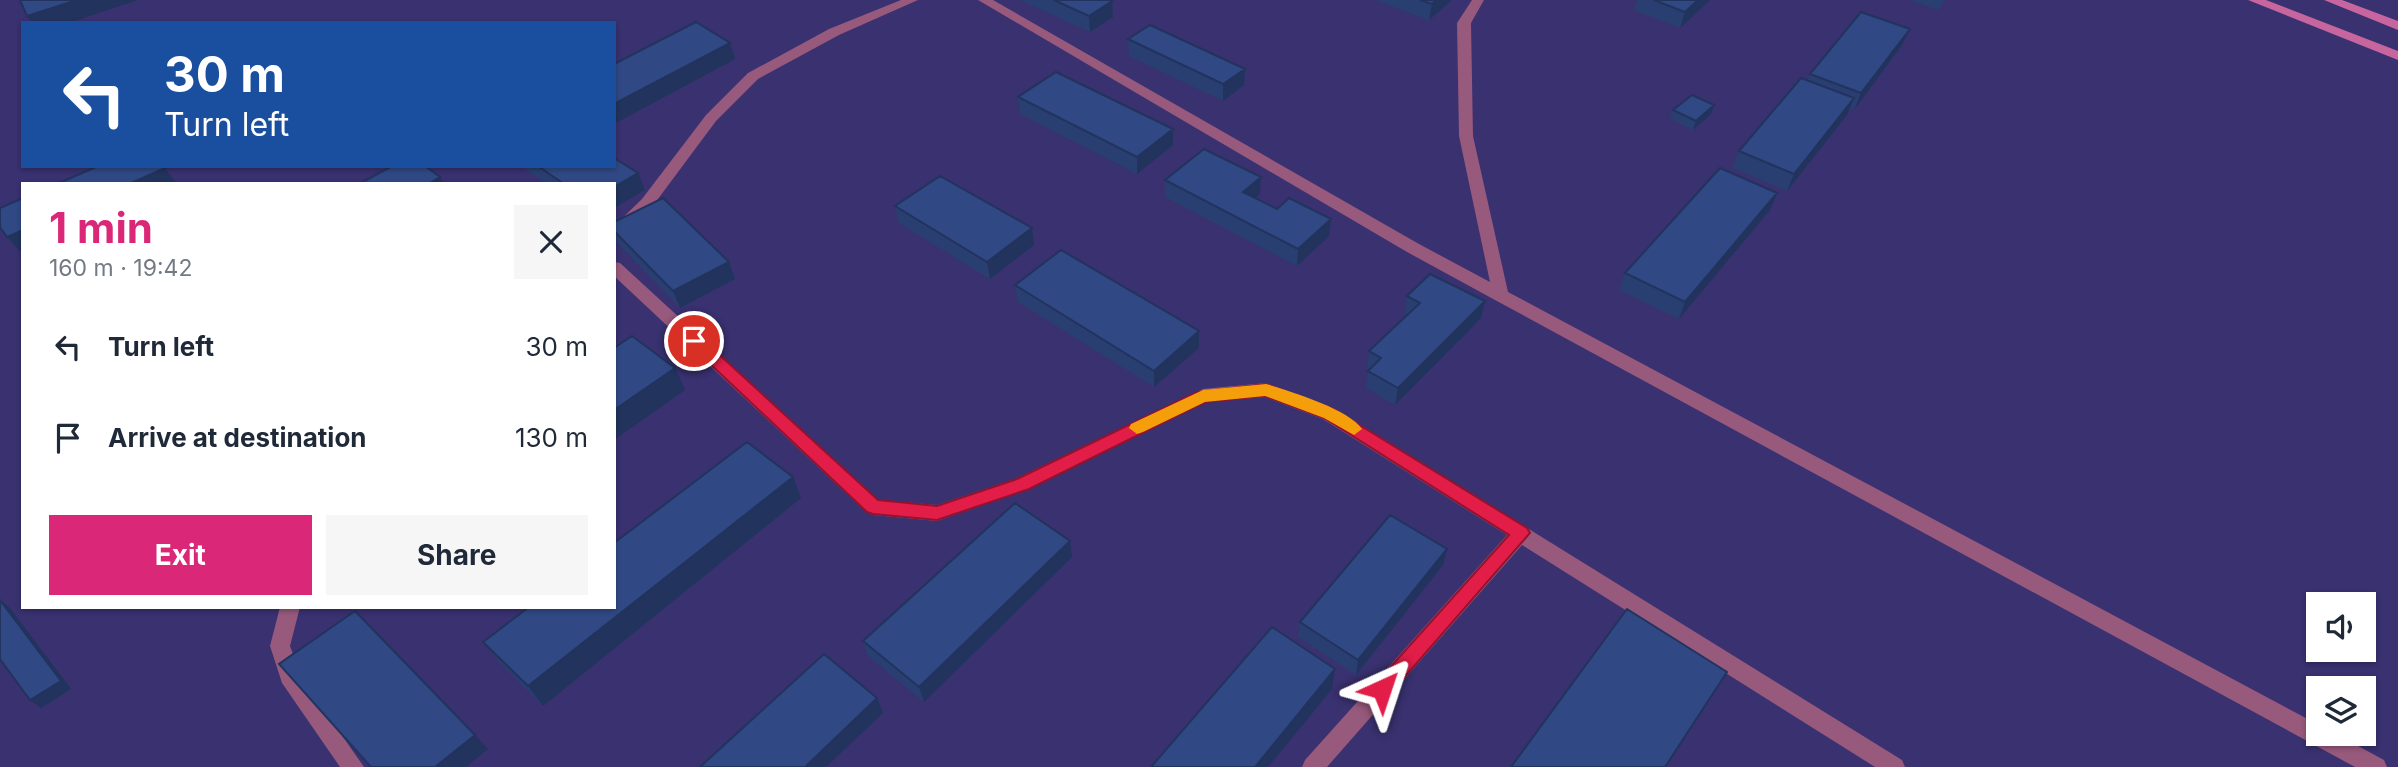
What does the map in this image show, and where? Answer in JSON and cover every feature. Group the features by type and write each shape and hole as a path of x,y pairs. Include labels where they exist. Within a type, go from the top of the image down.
{"street":[{"path":"616,232 647,204 711,118 753,76 834,32 912,0"},
{"path":"984,0 1413,248 2375,767"},
{"path":"1478,0 1464,23 1466,136 1501,296"},
{"path":"2254,0 2398,56"},
{"path":"2330,0 2398,26"},
{"path":"616,269 873,507 937,513 1023,484 1203,396 1266,390 1329,414 1894,767"},
{"path":"1313,767 1521,533"},
{"path":"289,609 280,646 293,683 353,767"}],"building":[{"path":"20,0 77,0 27,16"},
{"path":"1054,0 1110,0 1112,1 1089,16"},
{"path":"1420,0 1436,0 1432,4"},
{"path":"1654,0 1698,0 1685,12"},
{"path":"1861,12 1910,29 1861,93 1810,74"},
{"path":"696,22 730,43 616,103 616,63"},
{"path":"1150,25 1245,69 1223,84 1128,39"},
{"path":"1056,72 1173,129 1137,157 1018,97"},
{"path":"1801,78 1854,98 1794,174 1739,151"},
{"path":"1692,95 1714,105 1696,121 1673,110"},
{"path":"1204,149 1261,177 1243,192 1277,209 1289,198 1331,219 1298,249 1165,180"},
{"path":"616,159 638,173 616,186 616,182 561,182 541,168 616,168"},
{"path":"93,168 165,168 134,182 62,182"},
{"path":"388,168 428,168 440,177 431,182 363,182"},
{"path":"1720,168 1777,193 1685,302 1625,273"},
{"path":"940,176 1032,228 987,262 895,206"},
{"path":"663,198 729,262 673,291 616,233 616,221"},
{"path":"21,199 21,231 7,237 0,227 0,208"},
{"path":"1061,250 1199,331 1154,371 1015,285"},
{"path":"1430,274 1485,301 1398,388 1368,371 1381,358 1369,351 1420,303 1407,296"},
{"path":"632,336 675,368 616,409 616,347"},
{"path":"747,442 793,477 528,686 483,642 526,609 616,609 616,541"},
{"path":"1015,503 1070,541 919,687 863,641"},
{"path":"1390,515 1447,549 1358,660 1300,622"},
{"path":"0,600 61,681 30,700 0,659"},
{"path":"1627,609 1727,672 1665,767 1511,767"},
{"path":"355,611 475,735 435,767 371,767 279,664"},
{"path":"1272,627 1335,669 1255,767 1151,767"},
{"path":"824,654 877,698 805,767 700,767"}],"slow traffic":[{"path":"1137,428 1203,396 1266,390 1329,414 1354,429"}],"route":[{"path":"694,341 873,507 937,513 1023,484 1203,396 1266,390 1329,414 1521,533 1382,689"}]}
